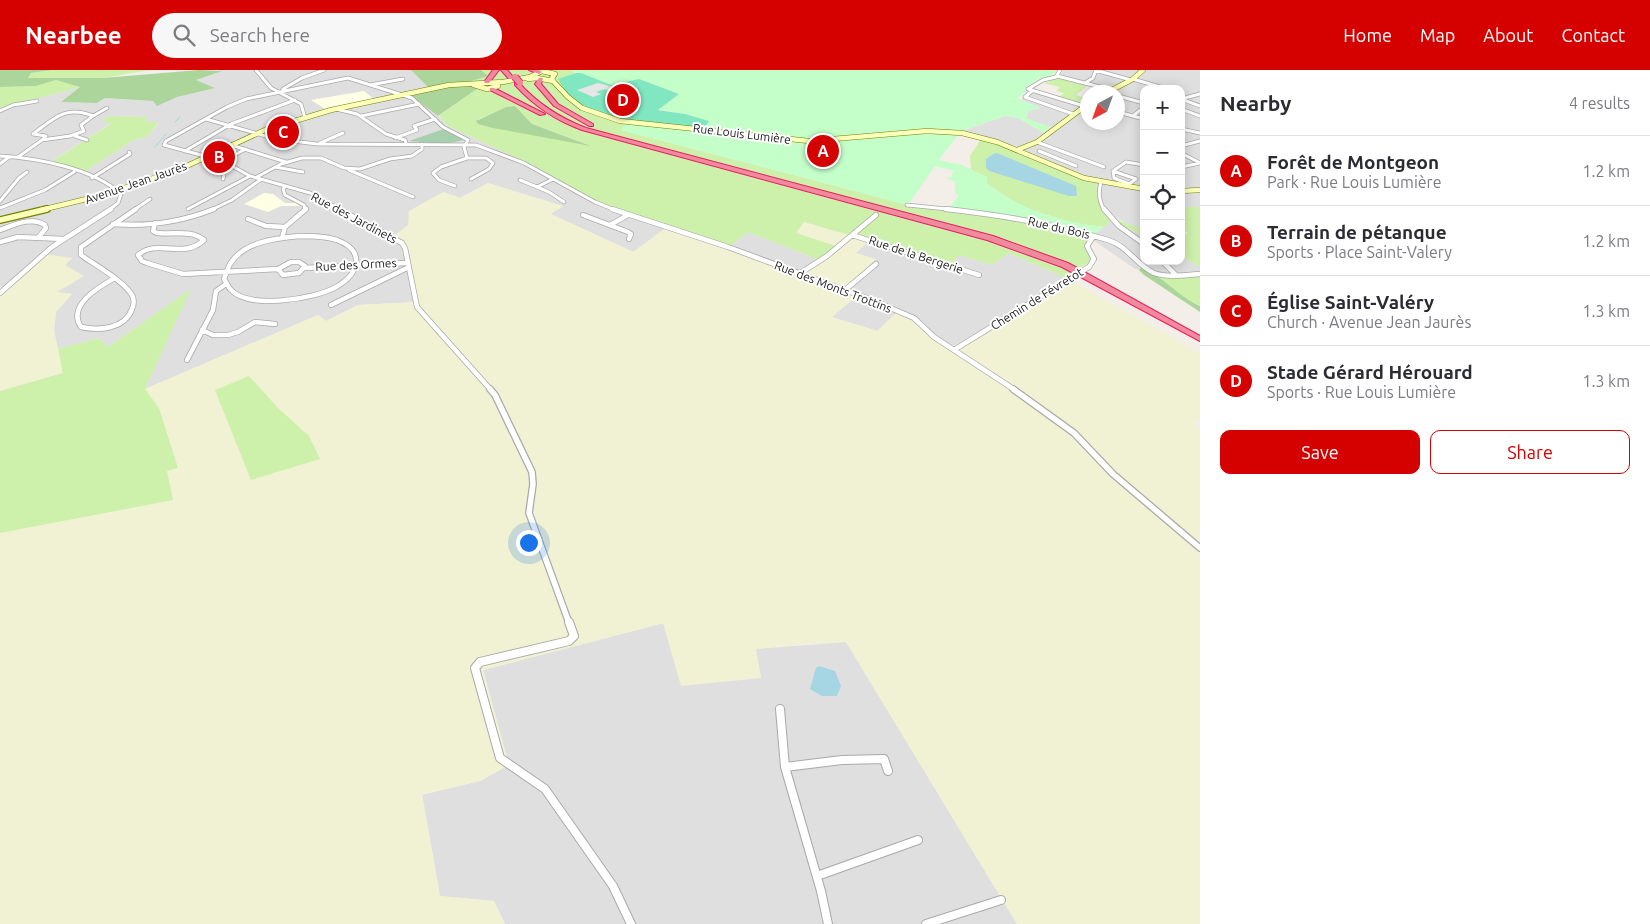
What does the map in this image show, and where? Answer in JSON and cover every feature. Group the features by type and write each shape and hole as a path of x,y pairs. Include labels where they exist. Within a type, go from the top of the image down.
{"highway":[{"path":"483,84 496,70"},
{"path":"504,70 549,109 580,125 974,231 1034,249 1079,268 1200,336"},
{"path":"508,70 537,105 556,117 584,129 990,238 1027,250 1065,265 1200,339"},
{"path":"538,76 538,84 556,105 568,114 608,131 686,154"},
{"path":"495,86 568,126 650,147"}],"main road":[{"path":"1122,85 1143,70"},
{"path":"483,84 483,88 495,86 538,76 548,71"},
{"name":"Rue Louis Lumière","path":"548,71 555,74 553,80 569,100 582,109 626,122 808,141 927,131 948,132 984,138 1017,150 1066,172 1101,182 1140,188"},
{"path":"538,76 553,80"},
{"name":"Avenue Jean Jaurès","path":"0,220 67,205 118,190 178,170 257,134 336,109 454,84 483,84"},
{"path":"483,84 495,86"},
{"path":"1017,150 1037,142 1080,109"},
{"path":"1185,191 1200,190"}],"street":[{"path":"258,70 270,87 295,100 303,107 305,118"},
{"path":"279,91 324,70"},
{"path":"1057,76 1060,70"},
{"path":"1085,83 1093,78 1096,70 1152,85"},
{"path":"1080,103 1028,89 1043,80 1057,76 1092,85"},
{"path":"206,119 236,103 279,91 344,78 356,79 412,98 446,129 468,140 464,147 466,158"},
{"path":"370,85 403,79"},
{"path":"1032,91 1025,97 1073,114"},
{"path":"1185,98 1200,94"},
{"path":"1125,98 1140,102"},
{"path":"185,151 228,125 295,100"},
{"path":"1185,100 1200,106"},
{"path":"0,111 20,104"},
{"path":"361,116 419,104"},
{"path":"18,157 43,139 75,136 84,131 81,125 107,108"},
{"path":"336,109 361,116 386,134 405,140 406,144"},
{"path":"1133,116 1140,110"},
{"path":"1185,110 1200,116"},
{"path":"43,139 46,136 34,134 64,112 85,111 93,116"},
{"path":"1125,114 1140,118"},
{"name":"Rue des Monts Trottins","path":"206,119 257,134 317,144 466,144 492,150 524,163 582,196 628,215 845,290 914,318 934,337 1038,405 1074,433 1113,474 1159,516 1200,548"},
{"name":"Rue des Jardinets","path":"206,119 166,141 164,145 223,161 260,180 310,193 402,244 405,248 414,302 420,312 488,385 508,420 532,472 533,484 529,513 574,636 569,641 480,662 475,668 500,758 508,766 540,783 545,789 613,886 631,924"},
{"path":"395,138 417,130 414,127 416,125 436,119"},
{"path":"1185,130 1200,133"},
{"path":"317,144 343,133"},
{"path":"75,136 87,140"},
{"path":"1185,145 1200,141"},
{"path":"1037,142 1058,148 1072,156 1104,167"},
{"path":"357,174 361,170 390,159 417,154 422,149 422,144"},
{"path":"231,145 286,162"},
{"path":"223,161 246,150"},
{"path":"1039,151 1076,166"},
{"path":"92,178 130,154 129,152"},
{"path":"0,156 44,160 92,178 118,190 121,194 114,207 91,224 64,238 0,293"},
{"path":"0,164 9,156"},
{"path":"1061,160 1070,160 1072,156"},
{"path":"1185,156 1200,163"},
{"path":"255,178 286,162 306,157 319,157 413,197"},
{"path":"455,186 439,180 434,177 433,173 441,167 466,158 486,158 493,163 489,169 471,179"},
{"path":"1113,171 1120,164 1132,162 1140,166"},
{"path":"1185,165 1200,163"},
{"path":"223,179 225,169 231,166"},
{"path":"275,167 303,172"},
{"path":"347,169 361,170"},
{"path":"1113,171 1136,180 1128,184 1116,180 1113,171"},
{"path":"0,201 19,178 27,172"},
{"path":"1,207 45,190 74,172"},
{"path":"188,209 250,176"},
{"path":"537,187 553,179"},
{"path":"113,224 155,223 194,215 238,196 260,180"},
{"path":"520,180 549,192 564,202"},
{"path":"1101,182 1098,188 1103,208 1110,218 1140,241"},
{"path":"282,238 285,227 306,208 285,195 283,189 286,186"},
{"path":"113,279 97,288 80,306 76,321 81,327 94,329 110,327 130,316 134,299 113,279 81,255 80,250 85,243 150,199"},
{"name":"Rue du Bois","path":"907,205 1035,222 1125,246 1152,272 1176,275 1200,274"},
{"path":"583,215 628,232 631,234 629,239"},
{"path":"610,225 628,215"},
{"path":"799,274 826,256 876,215"},
{"path":"248,219 266,226 285,227"},
{"path":"0,230 23,222 40,222 46,228 38,238"},
{"name":"Rue des Ormes","path":"155,223 153,231 157,234 198,235 204,240 201,244 186,249 146,249 138,255 142,261 183,274 278,269 285,264 294,262 302,263 305,268"},
{"name":"Rue de la Bergerie","path":"852,234 978,275"},
{"path":"315,236 342,242 351,248 356,256 357,265 347,280 325,293 296,301 280,302 252,299 232,290 226,284 225,272 230,263 239,255 258,244 282,238 315,236"},
{"name":"Chemin de Févretot","path":"954,350 1089,267 1094,259 1087,246 1093,237"},
{"path":"0,242 18,238 64,238"},
{"path":"845,290 876,264"},
{"path":"331,304 407,265"},
{"name":"Rue des Ormes","path":"278,269 280,274 288,276 300,273 305,268 407,265"},
{"path":"1166,265 1176,275"},
{"path":"187,360 190,346 202,330 214,308 216,290 221,285 226,284"},
{"path":"202,330 213,335 228,335 238,332 255,322 275,324"},
{"path":"780,709 786,767 828,924"},
{"path":"786,767 842,760 884,758 888,771"},
{"path":"816,876 918,840"},
{"path":"926,924 1001,900"}],"shaded area":[{"path":"221,70 411,70 430,88 417,99 448,126 535,166 584,196 667,227 634,252 550,214 562,206 488,183 408,225 403,242 407,247 416,302 358,305 326,321 318,315 145,389 190,290 108,347 99,338 58,349 54,331 56,312 72,294 56,293 65,265 72,258 4,288 0,287 0,108 81,87 61,102 97,103 105,98 153,101 157,105 177,97 214,88 196,80","holes":["109,116 147,117 145,122 159,123 148,136 132,141 83,173 52,161 113,122 101,121"]},
{"path":"1063,70 1200,70 1200,207 1185,207 1185,85 1140,85 1140,227 1132,226 1111,215 1070,174 993,141 957,134 1005,116 1018,118 1044,133 1026,118 1028,111 1040,108 1021,100 1033,92 1080,104 1080,130 1125,130 1125,85 1094,85 1060,75"},
{"path":"598,83 617,88 596,92 601,94 593,97 577,90"},
{"path":"364,91 374,99 327,110 311,100"},
{"path":"488,183 563,206 551,214 633,252 667,227 801,274 836,246 795,233 804,222 849,236 870,240 856,253 876,259 843,289 857,296 832,317 877,331 898,311 917,319 933,335 951,345 957,346 1066,278 1200,353 1200,420 1192,423 1200,428 1200,924 1017,924 846,642 757,649 761,678 681,686 663,623 483,670 509,765 480,781 422,795 440,896 494,901 505,924 0,924 0,533 173,500 167,470 177,468 159,408 145,389 318,315 326,321 358,305 416,302 407,247 403,242 393,237 408,225 409,211 443,192 462,198"},
{"path":"264,193 273,194 285,203 296,203 301,206 281,206 268,212 244,204"},
{"path":"1112,220 1140,234 1140,265 1185,265 1185,258 1200,267 1200,272 1166,274 1135,269 1090,238"},
{"path":"748,232 819,260 802,274 729,247"},
{"path":"870,240 959,255 992,265 1009,253 1066,278 1030,302 954,346 889,321 878,331 831,317 857,296 843,289 875,259 855,253"},
{"path":"45,254 72,258 65,265 84,276 57,292 72,294 56,312 54,331 63,373 0,391 0,292"},
{"path":"664,623 761,677 757,649 846,642 1017,924 505,924 494,901 440,896 422,794 480,781 509,765 483,670"}],"green space":[{"path":"0,70 52,70 31,73 28,78 103,78 199,70 222,71 196,80 215,88 177,97 157,106 153,101 105,98 97,103 61,102 80,87 56,80 36,86 0,87"},
{"path":"53,70 150,70 103,78 27,78 31,73"},
{"path":"411,70 481,70 488,76 458,85 478,88 438,116 409,94 429,88"},
{"path":"481,70 570,70 576,73 558,80 606,115 629,119 621,130 908,205 1049,224 1093,235 1085,246 1092,260 1066,278 1009,253 992,265 959,255 951,265 804,222 796,233 836,246 819,260 748,232 729,247 624,213 584,196 535,166 448,126 439,116 476,89 458,85 487,76","holes":["515,106 532,124 586,144 478,124 477,120 506,107"]},
{"path":"570,70 1056,70 1051,77 1040,78 1025,88 1025,93 1017,98 1041,108 1028,111 1026,118 1051,127 1044,133 1018,118 1005,116 961,131 939,160 962,165 987,177 987,184 1028,208 1072,222 1104,227 1093,235 1049,224 949,208 959,195 955,194 955,182 946,178 952,177 952,173 955,171 935,166 908,205 621,130 629,119 705,128 709,121 657,109 679,94 639,79 611,85"},
{"path":"581,73 611,85 639,79 679,94 658,110 685,114 709,121 705,128 639,121 589,109 571,98 558,79"},
{"path":"1058,78 1083,85 1080,85 1080,92 1076,95 1080,96 1080,101 1059,97 1064,93 1056,91 1060,87 1044,83"},
{"path":"56,80 81,87 0,108 0,87 36,86"},
{"path":"515,106 532,124 591,146 493,128 478,124 476,121 506,107"},
{"path":"109,116 148,117 145,122 159,122 148,136 132,141 83,173 51,162 112,123 101,121"},
{"path":"444,129 464,140 444,144 409,141"},
{"path":"981,139 993,141 1070,174 1096,182 1099,200 1105,210 1120,221 1140,227 1140,234 1112,220 1104,227 1073,223 1022,207 987,184 987,177 975,173 971,169 970,156"},
{"path":"1185,207 1200,207 1200,267 1185,258 1185,234 1189,234 1185,231"},
{"path":"1141,268 1157,276 1184,297 1200,306 1200,312 1144,275 1139,270"},
{"path":"1200,272 1200,306 1182,296 1155,274"},
{"path":"191,289 145,389 159,408 178,468 167,471 173,500 0,533 0,391 63,373 58,349 99,338 108,347"},
{"path":"249,376 278,408 309,436 320,459 251,480 215,390"}],"water":[{"path":"997,153 1076,186 1077,196 1069,196 989,171 986,168 986,159"},
{"path":"819,666 835,671 841,686 837,696 822,696 810,689 816,668"}],"waterway":[{"path":"175,122 180,117"},
{"path":"155,147 166,134"}],"place":[{"name":"Stade Gérard Hérouard","path":"623,100"},
{"name":"Église Saint-Valéry","path":"283,132"},
{"name":"Forêt de Montgeon","path":"823,151"},
{"name":"Terrain de pétanque","path":"219,157"}]}
